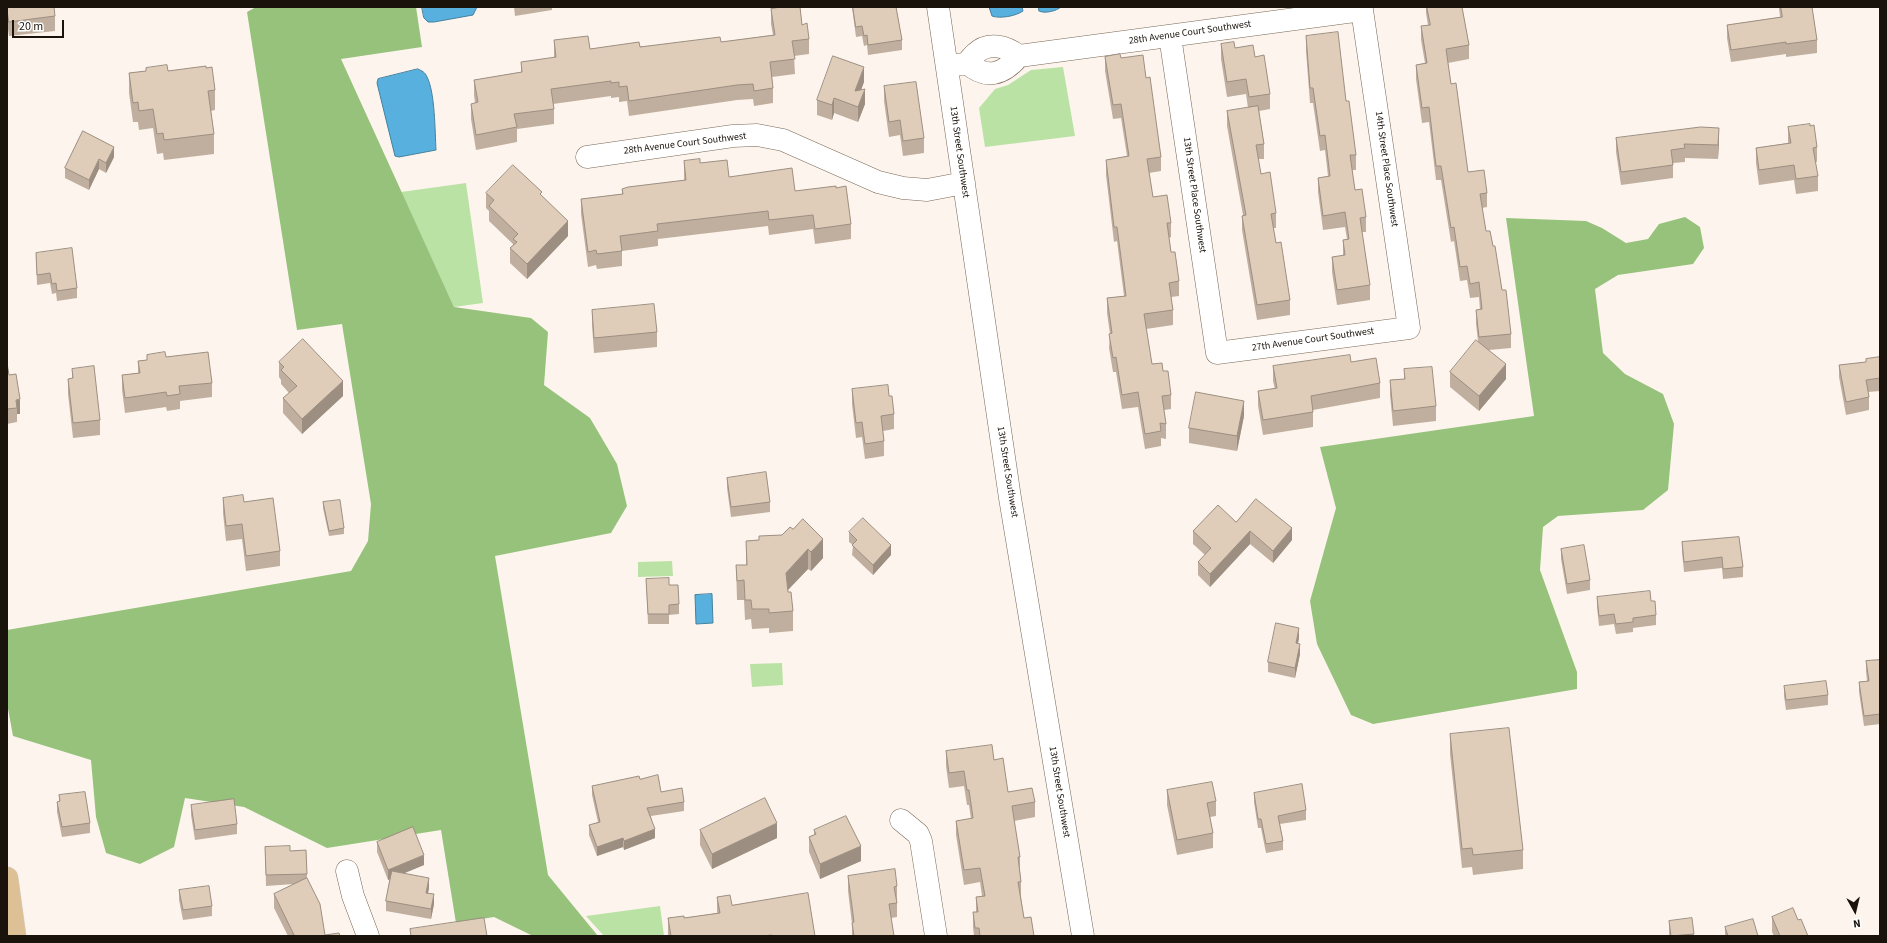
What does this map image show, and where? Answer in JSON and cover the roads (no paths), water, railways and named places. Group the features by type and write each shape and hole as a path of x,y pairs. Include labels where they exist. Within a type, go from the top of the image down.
{"main road":[{"path":"7,883 15,936"}],"street":[{"name":"13th Street Southwest","path":"938,7 957,64 964,183 1010,498 1083,936"},
{"name":"28th Avenue Court Southwest","path":"957,64 976,71 994,73 1003,71 1012,65 1019,56 1362,10"},
{"name":"14th Street Place Southwest","path":"1362,10 1409,328"},
{"name":"13th Street Place Southwest","path":"1170,36 1217,353"},
{"name":"28th Avenue Court Southwest","path":"587,157 733,136 758,135 783,140 878,182 903,188 927,190 964,183"},
{"name":"27th Avenue Court Southwest","path":"1217,353 1409,328"},
{"path":"901,820 918,834 921,841 936,936"},
{"path":"347,871 353,896 368,936"}],"water":[{"path":"422,7 477,7 473,15 428,22 424,18"},
{"path":"989,7 1022,7 1023,11 1020,13 999,17 992,16"},
{"path":"1039,7 1061,7 1053,11 1044,12 1039,11"},
{"path":"418,69 426,75 432,92 436,150 399,157 395,156 377,83 378,79"},
{"path":"712,594 713,623 696,624 695,595"}]}
